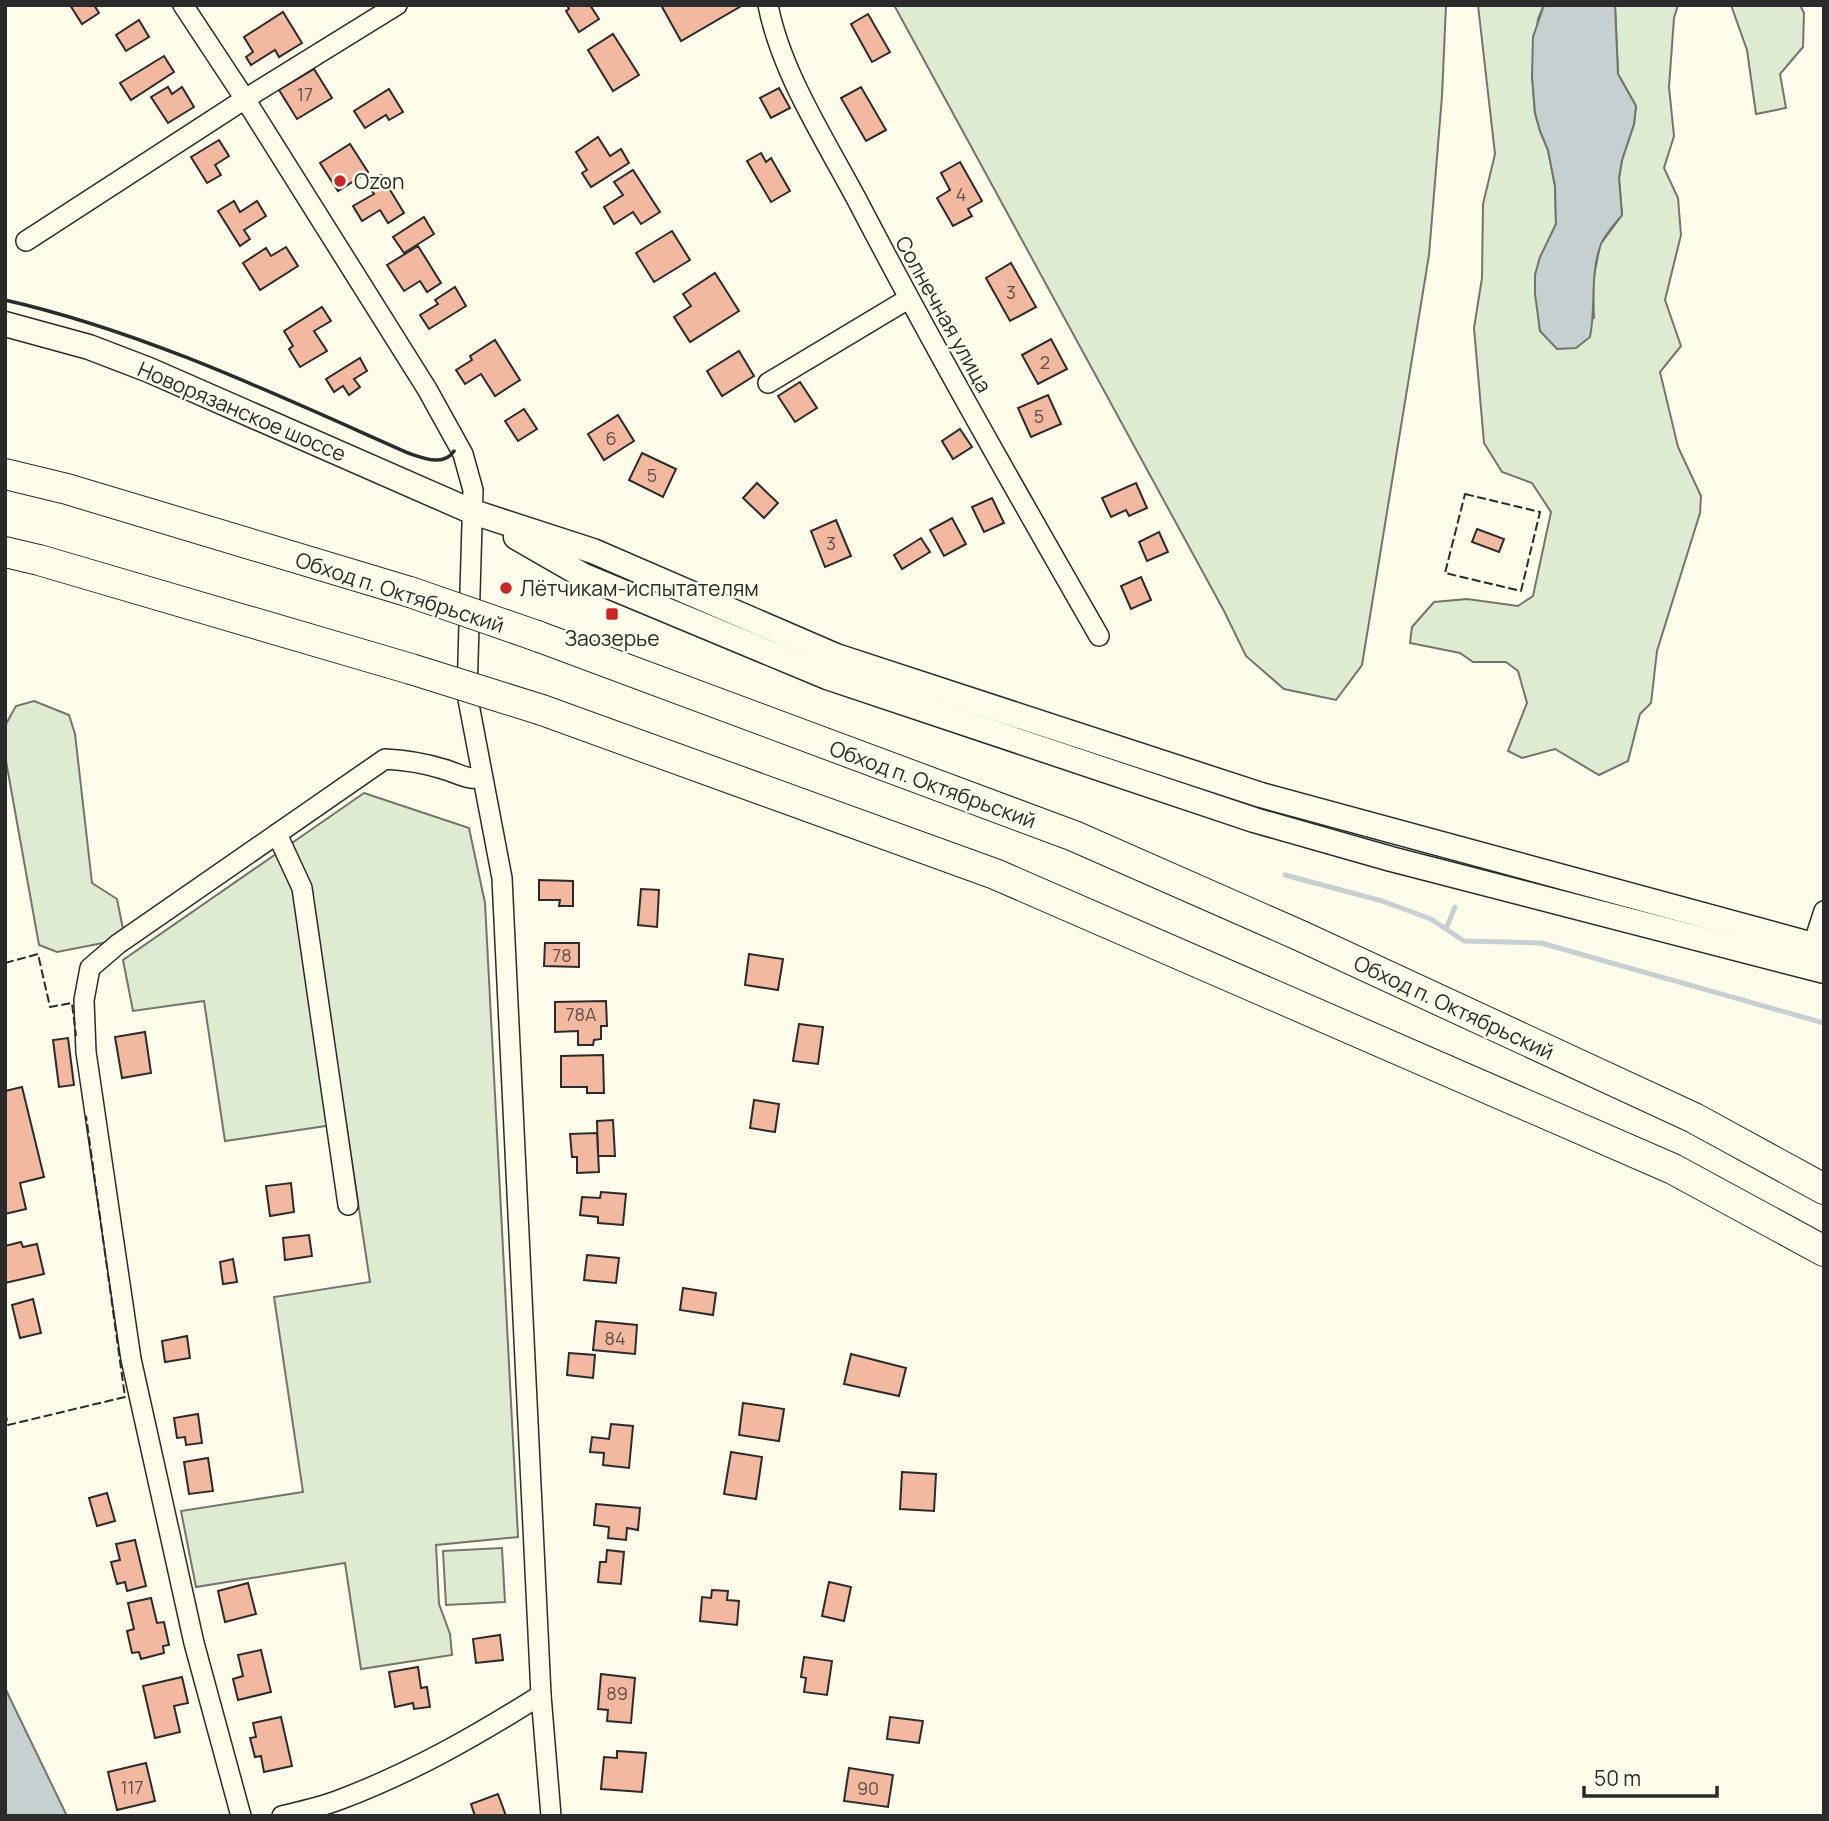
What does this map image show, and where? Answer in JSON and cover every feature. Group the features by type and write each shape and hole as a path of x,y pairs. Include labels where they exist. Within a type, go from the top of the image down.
{"highway":[{"name":"Обход п. Октябрьский","path":"5,474 67,489 410,592 537,636 1074,836 1301,936 1694,1118 1824,1189"},
{"path":"5,552 411,669 542,710 995,874 1673,1169 1824,1251"}],"main road":[{"name":"Новорязанское шоссе","path":"5,324 89,347 149,370 473,512"},
{"path":"473,512 593,551 836,656 1235,786 1398,833 1818,946"},
{"path":"473,512 582,575 827,677 1254,820 1391,859 1824,971"}],"street":[{"path":"183,5 455,438 473,490 467,694 502,878 541,1695 551,1816"},
{"path":"26,241 244,99 397,5"},
{"name":"Солнечная улица","path":"768,5 773,33 803,97 908,299 1099,636"},
{"path":"768,383 908,299"},
{"path":"241,1816 194,1643 131,1359 86,1052 84,1000 90,968 118,944 385,759 404,760 443,769 469,779 482,778"},
{"path":"277,834 302,888 348,1205"},
{"path":"1818,946 1824,911"},
{"path":"282,1816 336,1801 413,1769 487,1729 541,1695"}],"green space":[{"path":"894,5 1446,5 1442,96 1429,255 1362,665 1336,700 1284,689 1246,656"},
{"path":"1478,5 1544,5 1538,19 1532,76 1535,113 1548,150 1555,186 1556,224 1535,275 1540,331 1594,318 1593,281 1600,245 1622,215 1619,178 1634,124 1636,106 1618,74 1615,5 1678,5 1674,18 1669,87 1674,136 1664,168 1678,198 1681,235 1665,300 1681,346 1660,372 1678,447 1701,496 1700,513 1657,651 1651,703 1640,714 1628,761 1599,775 1555,749 1522,758 1508,751 1527,703 1518,671 1506,662 1473,662 1460,653 1410,643 1412,627 1434,602 1467,599 1518,606 1533,596 1551,512 1532,483 1502,472 1484,443 1474,328 1482,278 1483,204 1495,154"},
{"path":"1731,5 1800,5 1804,13 1803,47 1780,74 1786,108 1756,114 1747,50"},
{"path":"34,701 69,715 75,734 92,883 117,899 124,934 108,942 57,952 39,945 6,761 6,724 16,706"},
{"path":"364,793 469,828 485,903 518,1537 436,1545 439,1604 450,1634 452,1655 361,1669 345,1563 196,1587 181,1511 303,1492 274,1297 370,1282 346,1123 225,1141 204,1001 133,1011 123,960"},
{"path":"502,1548 505,1602 446,1605 443,1551"}],"shaded area":[{"path":"1544,5 1615,5 1618,74 1636,106 1634,124 1619,178 1622,215 1606,234 1600,247 1595,269 1590,337 1576,348 1557,349 1540,331 1535,294 1535,275 1540,257 1556,224 1555,186 1548,150 1535,113 1532,76 1533,37"},
{"path":"5,1688 67,1816 5,1816"}],"building":[{"path":"70,5 94,5 99,13 82,24"},
{"path":"567,5 590,5 599,19 579,32 566,11 569,9"},
{"path":"661,5 743,5 681,41"},
{"path":"283,12 302,43 279,57 275,50 251,65 246,57 253,52 244,37"},
{"path":"868,14 890,52 872,62 851,24"},
{"path":"139,20 149,37 126,51 116,35"},
{"path":"613,34 639,75 613,91 588,50"},
{"path":"164,56 174,72 131,100 120,83"},
{"path":"314,69 332,98 297,119 279,90"},
{"path":"168,87 172,94 182,87 194,107 168,123 151,97"},
{"path":"861,87 886,130 866,141 841,98"},
{"path":"779,88 790,108 771,118 760,98"},
{"path":"389,89 403,112 389,120 386,115 365,128 354,111"},
{"path":"598,137 610,156 621,149 629,163 591,187 582,173 587,170 576,152"},
{"path":"219,140 229,156 215,165 221,175 207,183 191,157"},
{"path":"350,144 368,172 338,191 320,163"},
{"path":"761,153 766,162 771,158 790,191 771,202 747,161"},
{"path":"960,162 982,201 968,209 972,216 953,226 937,198 950,190 941,173"},
{"path":"633,170 660,212 641,224 633,212 614,224 604,207 623,195 614,182"},
{"path":"381,175 404,213 388,223 380,210 362,221 353,206 374,194 367,184"},
{"path":"234,201 240,212 257,201 266,216 244,230 250,239 240,246 218,211"},
{"path":"424,217 434,234 404,253 393,237"},
{"path":"672,231 690,260 654,282 636,253"},
{"path":"418,246 441,283 427,292 420,281 404,291 387,265"},
{"path":"286,247 298,266 260,290 243,263 266,248 271,256"},
{"path":"1011,263 1036,307 1010,321 986,278"},
{"path":"715,273 739,311 690,342 674,317 691,306 683,294"},
{"path":"455,287 466,306 429,329 420,315 438,304 435,300"},
{"path":"322,307 331,321 314,331 327,351 300,367 289,349 293,346 284,331"},
{"path":"1051,339 1067,369 1038,384 1022,355"},
{"path":"495,340 520,380 495,396 481,374 465,384 456,370 472,360 470,356"},
{"path":"739,351 754,376 722,396 707,371"},
{"path":"360,358 367,371 354,379 360,387 349,395 343,386 334,392 326,379"},
{"path":"800,382 817,408 795,422 778,396"},
{"path":"1048,395 1061,424 1031,437 1018,408"},
{"path":"524,409 537,429 518,441 505,421"},
{"path":"618,415 634,441 604,460 588,434"},
{"path":"960,429 972,447 953,459 942,441"},
{"path":"642,453 676,469 663,497 629,480"},
{"path":"757,483 778,503 764,518 743,498"},
{"path":"1136,483 1147,508 1129,516 1126,510 1111,517 1102,498"},
{"path":"992,498 1004,523 984,532 972,507"},
{"path":"952,518 966,544 944,556 930,530"},
{"path":"836,520 851,556 825,567 811,531"},
{"path":"1477,529 1504,539 1499,552 1472,542"},
{"path":"1159,532 1168,552 1147,561 1139,542"},
{"path":"921,538 930,552 902,569 894,555"},
{"path":"1141,577 1151,600 1131,609 1121,586"},
{"path":"539,880 573,881 573,906 559,906 560,900 539,900"},
{"path":"641,889 659,890 657,927 638,925"},
{"path":"545,943 579,943 579,967 544,966"},
{"path":"749,954 783,959 778,990 745,985"},
{"path":"606,1001 607,1026 601,1026 601,1039 594,1040 593,1045 578,1045 578,1031 555,1032 555,1002"},
{"path":"799,1024 823,1027 818,1064 793,1061"},
{"path":"145,1032 151,1073 122,1078 115,1037"},
{"path":"68,1038 74,1085 59,1087 53,1040"},
{"path":"603,1055 604,1093 587,1093 587,1087 561,1087 561,1056"},
{"path":"22,1087 44,1177 20,1183 26,1209 5,1214 5,1091"},
{"path":"754,1100 779,1104 775,1132 750,1128"},
{"path":"613,1120 615,1156 598,1156 597,1121"},
{"path":"597,1133 599,1172 577,1173 577,1157 572,1157 570,1134"},
{"path":"291,1183 294,1212 270,1216 266,1186"},
{"path":"601,1192 626,1194 623,1225 598,1223 598,1217 580,1215 582,1197 600,1198"},
{"path":"309,1235 312,1256 285,1260 283,1238"},
{"path":"21,1242 23,1247 37,1244 44,1274 5,1283 5,1246"},
{"path":"587,1255 619,1258 616,1283 584,1280"},
{"path":"233,1259 237,1282 223,1284 220,1262"},
{"path":"683,1288 716,1293 713,1315 680,1310"},
{"path":"33,1299 41,1333 20,1338 12,1305"},
{"path":"596,1321 637,1325 635,1354 593,1350"},
{"path":"187,1336 190,1358 165,1362 162,1341"},
{"path":"569,1353 595,1355 593,1378 567,1375"},
{"path":"851,1354 906,1368 899,1396 844,1384"},
{"path":"743,1403 784,1409 779,1441 739,1435"},
{"path":"198,1414 202,1443 186,1445 185,1437 177,1438 174,1418"},
{"path":"611,1424 633,1426 629,1468 603,1465 604,1453 590,1452 592,1437 609,1439"},
{"path":"731,1452 762,1457 756,1499 724,1494"},
{"path":"208,1458 213,1491 189,1494 184,1462"},
{"path":"902,1472 936,1474 934,1511 900,1509"},
{"path":"107,1493 115,1521 97,1526 89,1498"},
{"path":"596,1504 640,1508 638,1530 627,1528 626,1540 608,1538 609,1527 594,1525"},
{"path":"135,1540 146,1586 127,1591 125,1582 117,1584 111,1562 120,1560 116,1544"},
{"path":"607,1550 624,1552 621,1584 598,1582 600,1562 606,1562"},
{"path":"829,1582 851,1587 844,1621 822,1616"},
{"path":"248,1583 256,1614 225,1622 218,1591"},
{"path":"712,1590 728,1591 727,1600 739,1601 737,1625 700,1621 702,1597 711,1598"},
{"path":"151,1598 157,1623 164,1622 169,1645 163,1646 164,1653 141,1659 139,1652 132,1653 127,1631 134,1629 128,1603"},
{"path":"500,1635 503,1660 476,1663 473,1639"},
{"path":"261,1650 271,1692 238,1700 233,1679 243,1676 238,1655"},
{"path":"804,1657 832,1661 827,1695 804,1692 806,1678 801,1677"},
{"path":"418,1667 421,1688 427,1687 430,1707 414,1709 413,1703 395,1707 389,1672"},
{"path":"601,1674 635,1678 631,1723 607,1721 608,1710 598,1709"},
{"path":"182,1677 188,1703 174,1706 180,1732 155,1738 143,1686"},
{"path":"281,1717 292,1766 264,1772 261,1756 255,1757 250,1738 256,1737 253,1723"},
{"path":"890,1717 923,1721 919,1743 887,1739"},
{"path":"617,1751 646,1753 642,1792 601,1789 604,1757 617,1758"},
{"path":"146,1763 155,1801 117,1810 108,1772"},
{"path":"849,1768 893,1775 888,1807 844,1801"},
{"path":"498,1794 506,1816 475,1816 471,1804"}],"waterway":[{"path":"1285,875 1382,901 1431,919 1464,941 1541,943 1824,1023"},
{"path":"1446,929 1455,907"}],"fence":[{"path":"1465,494 1540,512 1521,591 1445,573 1465,494"},
{"path":"5,963 38,954 50,1007 72,1003 76,1036"},
{"path":"5,1412 8,1425 125,1397 86,1116"}],"wall":[{"path":"5,300 57,313 159,347 414,455 439,460 445,459 454,451"}],"place":[{"name":"Ozon","path":"340,181"},
{"name":"Лётчикам-испытателям","path":"506,588"},
{"name":"Заозерье","path":"612,614"}]}
